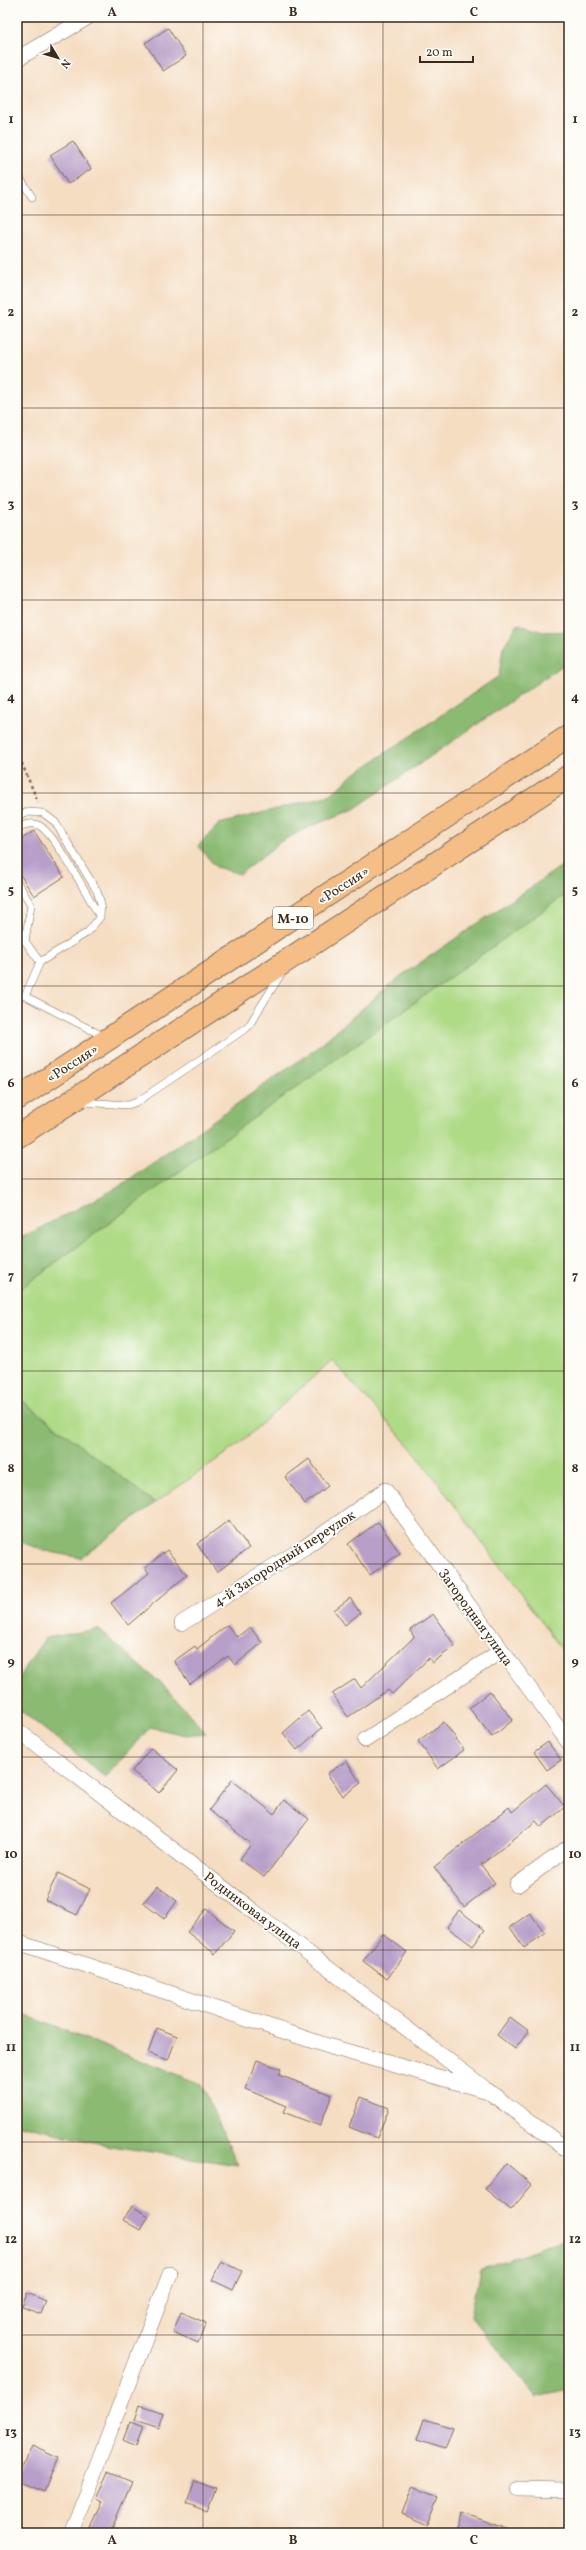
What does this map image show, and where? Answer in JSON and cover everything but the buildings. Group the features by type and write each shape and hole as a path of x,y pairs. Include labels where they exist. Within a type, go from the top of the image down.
{"highway":[{"name":"«Россия»","path":"17,1099 569,736"},
{"name":"М-10","path":"17,1137 569,776"}],"street":[{"path":"17,60 88,17"},
{"name":"4-й Загородный переулок","path":"182,1624 305,1547 385,1490"},
{"name":"Загородная улица","path":"385,1490 569,1744"},
{"path":"366,1740 501,1651"},
{"name":"Родниковая улица","path":"17,1730 569,2152"},
{"path":"517,1885 569,1847"},
{"path":"17,1942 331,2047 488,2091"},
{"path":"71,2533 170,2274"},
{"path":"519,2489 569,2490"}],"lane":[{"path":"17,173 32,197"},
{"path":"17,816 27,812 43,813 55,822 97,891 102,904 100,917 88,932 40,962 26,996"},
{"path":"17,828 29,823 39,825 52,837 100,917"},
{"path":"17,882 31,905 25,940"},
{"path":"17,930 40,962"},
{"path":"72,1101 128,1105 137,1102 248,1027 290,959"},
{"path":"17,996 26,996 108,1039"}],"path":[{"path":"17,752 43,813"}],"green space":[{"path":"518,624 543,632 569,631 569,661 354,809 307,828 280,842 240,874 216,867 198,846 219,824 327,796 344,784 347,779 499,676 503,647"},
{"path":"569,861 569,892 195,1160 17,1291 17,1240 117,1188 314,1050 398,978"},
{"path":"569,892 569,1659 418,1456 332,1360 239,1444 155,1503 24,1402 17,1402 17,1291 195,1160"},
{"path":"17,1402 24,1402 155,1503 81,1558 50,1552 17,1541"},
{"path":"98,1629 165,1687 206,1733 185,1735 150,1727 106,1777 17,1708 17,1680 45,1638"},
{"path":"17,2012 201,2084 238,2165 106,2145 20,2125 17,2128"},
{"path":"569,2238 569,2390 536,2397 471,2316 480,2269"}]}
